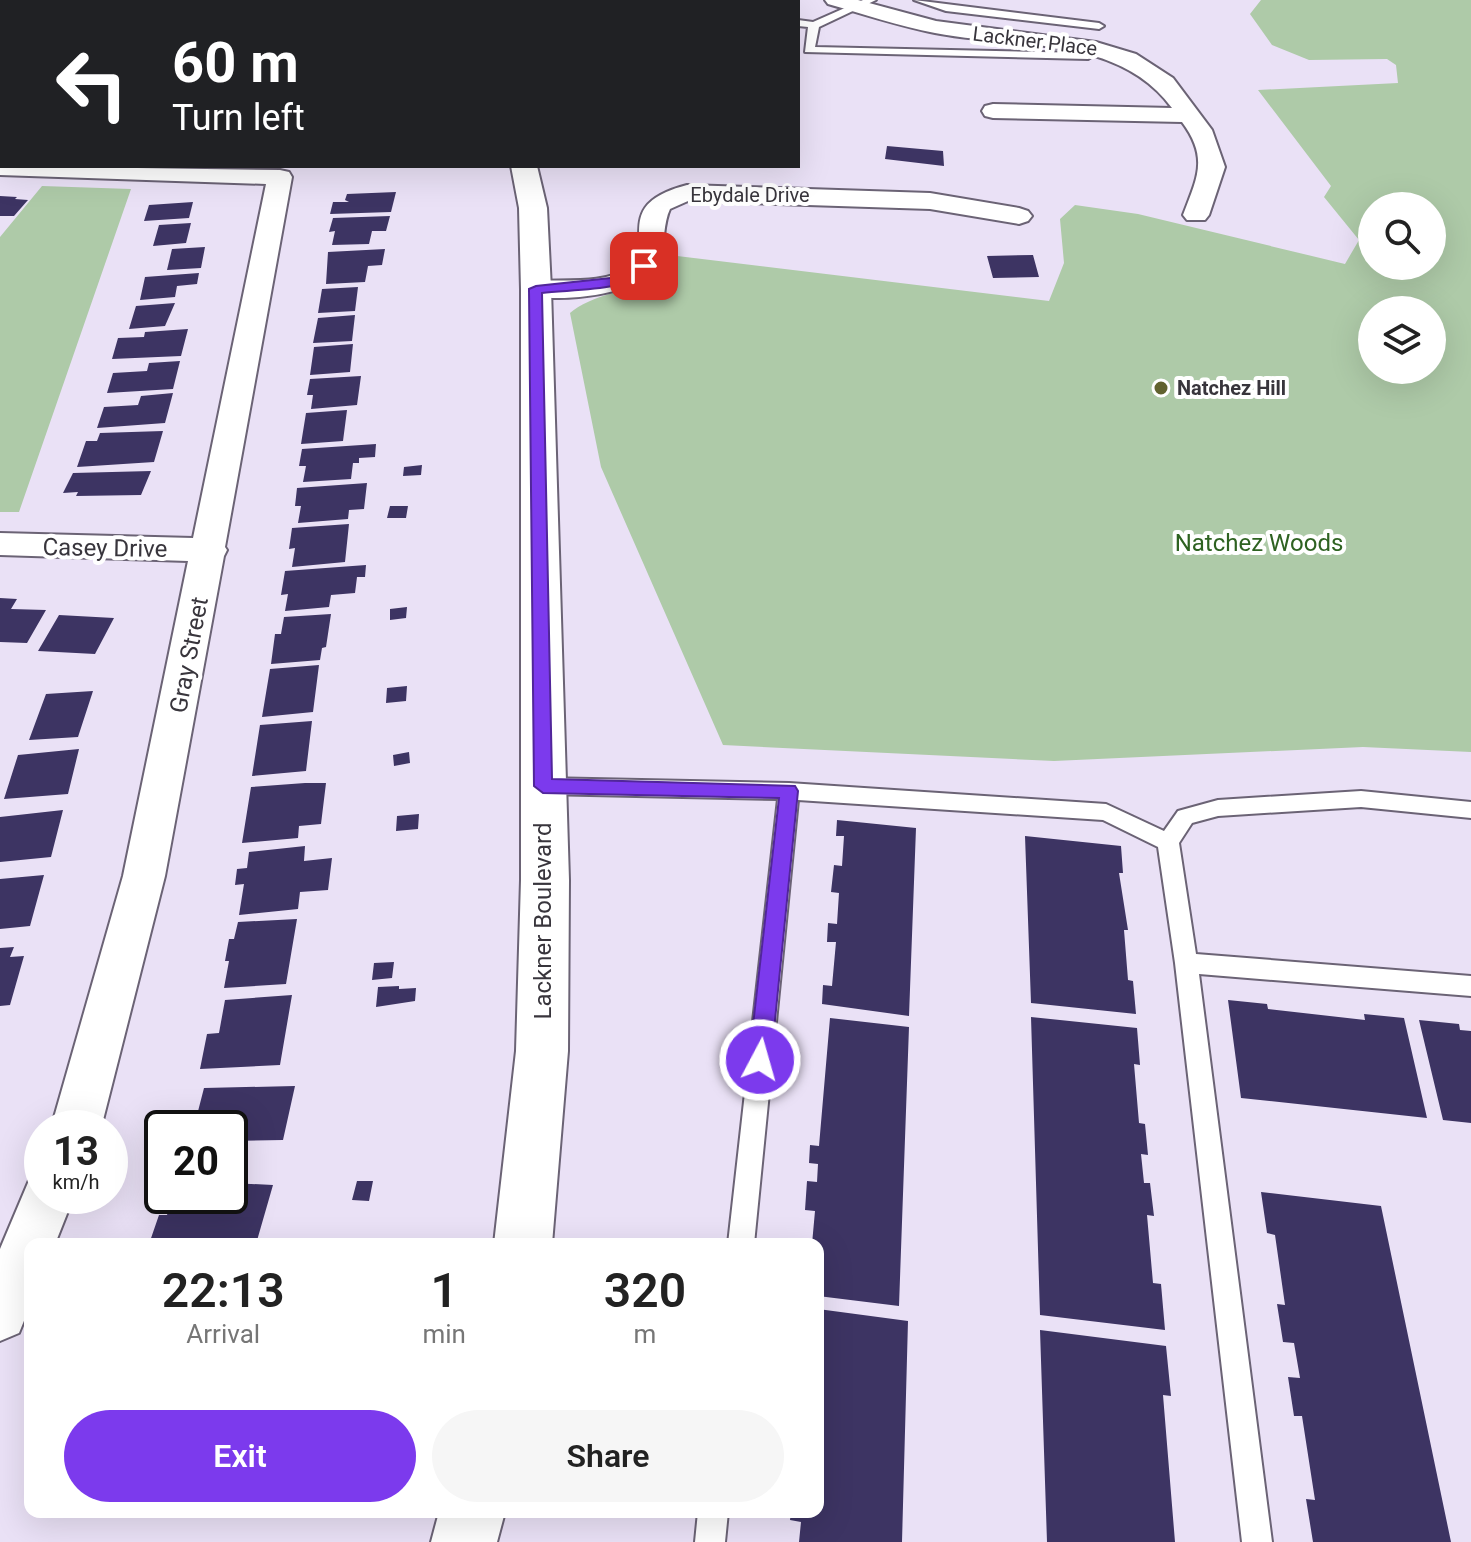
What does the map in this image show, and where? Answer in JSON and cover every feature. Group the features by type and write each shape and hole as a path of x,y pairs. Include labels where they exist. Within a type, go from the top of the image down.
{"main road":[{"name":"Lackner Boulevard","path":"524,168 533,208 536,289 543,786 542,1051 524,1238"},
{"path":"464,1542 470,1518"}],"street":[{"name":"Lackner Place","path":"857,2 894,16 1018,46 1113,52 1165,83 1200,130 1213,167 1196,215"},
{"path":"993,111 1190,115"},
{"name":"Gray Street","path":"0,168 280,177 210,550 144,876 81,1110"},
{"name":"Ebydale Drive","path":"536,289 623,280 638,274 644,266 658,207 668,199 687,193 772,193 930,201 1019,216"},
{"name":"Casey Drive","path":"0,544 210,550"},
{"path":"31,1238 41,1214"},
{"path":"0,1314 24,1255"}],"lane":[{"path":"919,0 946,8 1099,26"},
{"path":"800,23 814,25 857,2"},
{"path":"814,25 809,50 1018,46 1088,56"},
{"path":"543,786 789,791 1106,812 1168,842"},
{"path":"742,1238 789,791"},
{"path":"1257,1542 1186,963 1168,842 1185,817 1218,808 1361,799 1471,810"},
{"path":"1186,963 1471,986"},
{"path":"710,1542 712,1518"}],"green space":[{"name":"Natchez Woods","path":"1261,0 1471,0 1471,752 1363,747 1054,761 723,745 601,467 570,313 600,297 660,278 669,255 1049,301 1064,263 1060,219 1075,205 1138,214 1345,264 1358,242 1358,280 1446,280 1446,192 1358,192 1358,239 1324,197 1331,186 1258,90 1398,83 1396,65 1387,59 1309,60 1272,45 1250,14"},
{"path":"42,186 131,189 19,512 0,512 0,237"}],"building":[{"path":"887,146 943,151 944,166 885,159"},
{"path":"396,192 391,212 330,214 333,202 349,202 345,200 347,194"},
{"path":"0,196 28,200 14,216 0,216"},
{"path":"193,202 189,218 144,221 149,205"},
{"path":"390,216 386,231 372,231 369,244 332,245 335,231 329,232 333,218"},
{"path":"191,223 186,243 153,246 159,225"},
{"path":"205,247 201,268 167,270 172,249"},
{"path":"385,249 382,265 368,266 365,282 326,284 328,252"},
{"path":"1033,255 1039,277 993,278 987,256"},
{"path":"199,273 197,284 177,286 175,297 140,300 145,277"},
{"path":"358,287 355,311 318,313 322,289"},
{"path":"175,303 165,326 129,329 136,306"},
{"path":"355,315 352,341 313,343 318,318"},
{"path":"188,329 181,356 112,359 118,338 144,337 145,332"},
{"path":"353,344 350,372 310,375 314,347"},
{"path":"180,361 173,389 107,393 113,373 147,371 149,363"},
{"path":"361,376 357,405 311,409 313,395 307,395 310,379"},
{"path":"173,393 165,423 97,428 104,407 138,405 141,396"},
{"path":"347,410 343,441 301,444 306,413"},
{"path":"163,431 154,462 77,467 86,441 97,441 100,433"},
{"path":"376,444 375,457 359,458 359,463 353,463 351,479 303,482 306,466 299,466 302,449"},
{"path":"422,465 421,475 403,476 404,467"},
{"path":"151,471 141,495 76,496 78,492 63,493 73,473"},
{"path":"367,483 364,509 349,510 348,519 298,523 301,506 295,506 297,488"},
{"path":"390,506 408,506 406,518 387,518"},
{"path":"349,524 345,562 292,567 295,548 289,549 292,528"},
{"path":"366,565 365,577 357,577 355,593 331,595 329,607 285,611 288,594 281,595 285,571"},
{"path":"0,598 17,599 11,609 46,610 27,643 0,642"},
{"path":"407,607 406,618 390,620 390,609"},
{"path":"331,614 326,647 322,648 320,660 271,664 275,634 281,634 284,617"},
{"path":"59,615 114,618 95,654 38,651"},
{"path":"319,665 313,712 262,717 270,669"},
{"path":"407,686 406,701 386,703 387,688"},
{"path":"93,691 78,737 29,740 46,694"},
{"path":"312,721 306,771 252,776 260,725"},
{"path":"79,749 68,794 4,799 18,755"},
{"path":"409,752 410,763 394,766 393,755"},
{"path":"326,783 321,824 299,826 298,838 242,843 251,787"},
{"path":"63,810 51,857 0,862 0,817"},
{"path":"419,814 418,829 396,831 397,816"},
{"path":"837,820 916,828 909,1016 822,1004 823,985 832,986 836,942 827,942 828,923 837,924 839,893 831,892 834,865 842,866 844,836 836,836"},
{"path":"1025,836 1121,846 1123,873 1119,873 1128,930 1124,930 1128,980 1133,981 1136,1014 1031,1003"},
{"path":"305,846 304,861 332,858 328,890 300,892 298,909 239,915 244,884 235,885 237,869 247,868 249,852"},
{"path":"44,875 30,926 0,929 0,879"},
{"path":"297,919 286,984 224,988 229,939 234,939 238,922"},
{"path":"14,947 10,957 24,956 10,1005 0,1006 0,948"},
{"path":"394,962 392,978 372,980 374,963"},
{"path":"399,986 399,989 416,988 415,1001 376,1007 378,987"},
{"path":"292,995 280,1065 200,1069 207,1034 219,1033 225,1000"},
{"path":"1228,1000 1267,1004 1268,1009 1365,1020 1364,1014 1404,1018 1427,1118 1241,1098"},
{"path":"1031,1017 1137,1028 1140,1065 1134,1064 1139,1123 1145,1124 1148,1155 1141,1154 1144,1183 1150,1183 1154,1216 1147,1215 1153,1283 1161,1284 1165,1330 1040,1315"},
{"path":"830,1018 909,1027 899,1306 824,1297 824,1238 813,1238 815,1211 805,1210 807,1181 817,1182 818,1164 809,1163 810,1145 819,1146"},
{"path":"1419,1020 1459,1024 1460,1030 1471,1031 1471,1123 1443,1120"},
{"path":"295,1086 283,1140 248,1141 248,1110 198,1110 204,1088"},
{"path":"357,1181 373,1181 369,1201 352,1200"},
{"path":"248,1184 273,1185 258,1238 151,1238 159,1215 248,1214"},
{"path":"1261,1192 1381,1206 1451,1542 1313,1542 1306,1499 1315,1500 1302,1416 1294,1416 1288,1377 1300,1378 1294,1343 1283,1342 1277,1304 1285,1305 1275,1235 1267,1233"},
{"path":"824,1310 908,1321 902,1542 799,1542 801,1522 790,1520 824,1518"},
{"path":"1040,1330 1166,1346 1171,1396 1163,1395 1175,1542 1047,1542"}],"place":[{"name":"Natchez Hill","path":"1161,388"}],"route":[{"path":"644,266 638,274 623,280 536,289 543,786 789,791 760,1060"}]}
